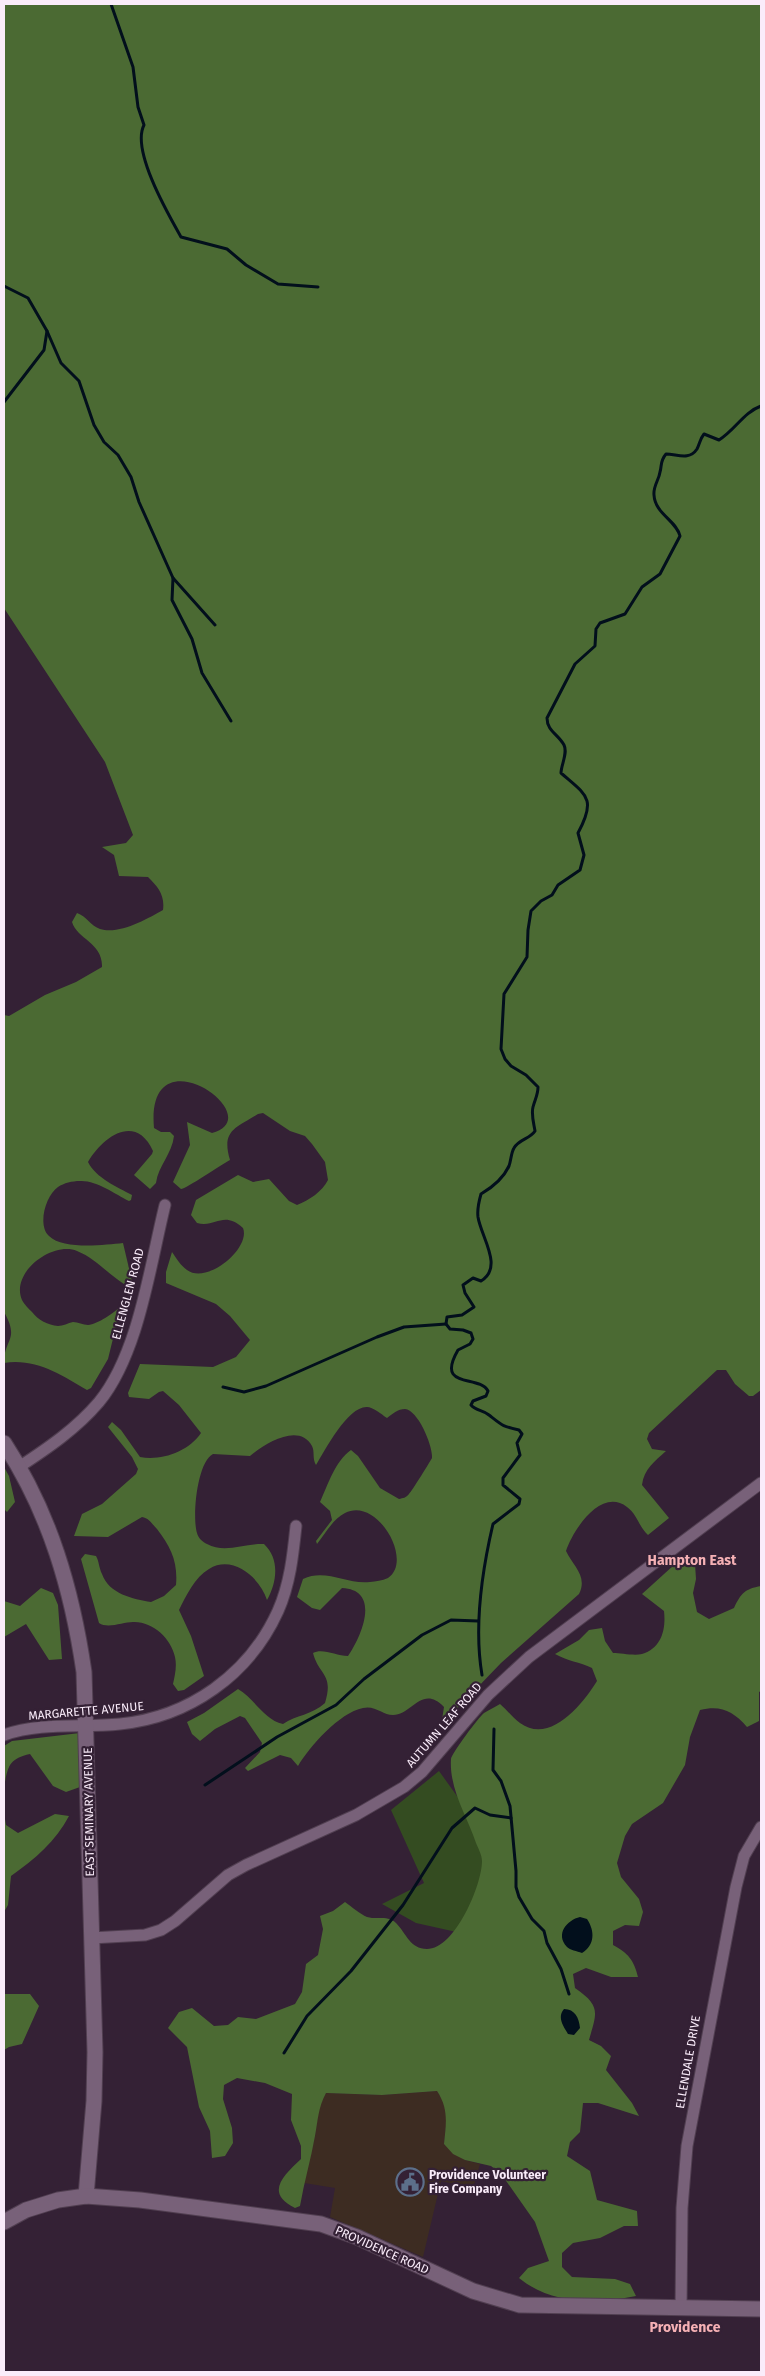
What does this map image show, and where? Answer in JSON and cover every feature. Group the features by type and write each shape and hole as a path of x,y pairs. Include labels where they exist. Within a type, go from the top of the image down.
{"street":[{"name":"ELLENGLEN ROAD","path":"19,1467 55,1444 76,1426 99,1402 114,1379 137,1322 165,1204"},
{"name":"EAST SEMINARY AVENUE","path":"4,1443 19,1467 54,1542 68,1584 84,1672 87,1726 94,2101 86,2196"},
{"name":"AUTUMN LEAF ROAD","path":"91,1938 144,1935 161,1930 175,1921 212,1887 234,1872 356,1815 404,1788 422,1772 488,1695 528,1657 761,1483"},
{"name":"MARGARETTE AVENUE","path":"4,1736 36,1727 121,1724 160,1717 185,1708 211,1692 238,1670 261,1642 278,1610 288,1578 296,1526"},
{"name":"ELLENDALE DRIVE","path":"681,2309 682,2208 687,2146 736,1887 744,1856 761,1827"},
{"name":"PROVIDENCE ROAD","path":"4,2222 41,2204 86,2196 140,2200 321,2224 357,2237 473,2291 505,2302 535,2306 761,2309"}],"shaded area":[{"path":"437,2091 444,2102 447,2116 444,2144 465,2160 480,2164 473,2188 441,2181 423,2257 330,2217 335,2188 304,2183 315,2136 319,2106 326,2093 382,2095"}],"green space":[{"path":"4,4 761,4 761,1390 753,1396 749,1396 735,1384 726,1370 717,1370 649,1433 647,1439 652,1449 666,1451 645,1474 642,1485 669,1518 648,1535 630,1510 617,1502 607,1502 589,1514 575,1532 566,1551 581,1576 582,1582 579,1594 501,1663 450,1716 442,1720 444,1707 436,1701 429,1699 423,1699 406,1711 393,1715 367,1707 363,1708 344,1716 326,1731 298,1766 291,1758 280,1755 248,1771 245,1768 260,1752 262,1743 245,1718 240,1716 215,1729 200,1741 192,1734 187,1722 204,1713 238,1689 270,1718 283,1724 315,1710 325,1703 328,1686 327,1680 313,1653 321,1651 348,1656 362,1627 365,1605 362,1597 354,1591 342,1588 320,1610 312,1608 297,1597 303,1579 320,1575 361,1582 381,1580 388,1578 395,1570 397,1558 394,1545 380,1522 369,1514 357,1510 345,1513 337,1519 317,1544 316,1541 332,1520 330,1511 320,1502 336,1467 351,1450 358,1456 380,1488 399,1499 408,1495 432,1458 432,1452 424,1429 415,1415 410,1411 402,1409 387,1418 372,1408 360,1409 345,1421 316,1465 312,1446 306,1439 290,1435 272,1441 250,1456 213,1454 208,1459 203,1467 197,1490 195,1515 198,1537 207,1544 221,1548 264,1544 273,1557 275,1578 267,1600 252,1577 236,1566 218,1565 204,1572 195,1582 179,1610 191,1636 204,1676 184,1690 178,1691 173,1684 176,1667 175,1657 169,1643 160,1632 140,1622 111,1625 99,1623 81,1559 85,1554 96,1556 105,1581 110,1586 129,1597 151,1602 164,1596 176,1585 175,1562 170,1549 157,1529 147,1519 142,1517 108,1537 74,1536 82,1514 102,1504 136,1474 138,1469 132,1457 108,1427 112,1422 121,1430 140,1457 148,1458 174,1454 196,1440 201,1433 179,1405 163,1391 149,1399 129,1397 128,1393 140,1364 213,1367 236,1357 250,1340 230,1316 216,1304 166,1283 166,1272 172,1252 187,1270 195,1273 205,1273 216,1269 226,1262 234,1254 244,1236 243,1228 230,1220 204,1224 197,1223 191,1215 196,1200 238,1175 253,1182 269,1179 289,1201 297,1205 302,1203 319,1192 328,1180 325,1162 312,1144 305,1136 290,1131 263,1113 258,1114 232,1131 227,1142 230,1160 181,1189 173,1182 190,1145 187,1122 212,1133 226,1124 227,1111 218,1098 202,1087 184,1081 168,1084 156,1099 154,1128 161,1132 170,1132 174,1136 171,1149 159,1171 156,1183 150,1189 134,1175 153,1151 146,1139 138,1133 120,1132 102,1144 88,1162 101,1177 132,1195 131,1200 129,1201 105,1188 86,1181 74,1181 58,1187 50,1196 44,1210 45,1231 55,1240 84,1246 123,1243 132,1281 129,1284 124,1284 84,1254 67,1249 57,1250 36,1261 22,1279 20,1289 23,1302 37,1317 51,1325 60,1326 73,1322 86,1325 96,1323 121,1306 108,1359 91,1388 87,1390 37,1365 16,1362 4,1363 11,1328 4,1312 4,1015 9,1016 45,995 76,982 102,967 98,952 79,933 72,922 77,913 100,929 116,930 133,925 163,910 163,900 155,884 148,877 119,876 114,855 102,847 126,843 133,835 105,762 4,608"},
{"path":"4,1467 9,1476 15,1502 7,1512 4,1509"},
{"path":"685,1555 695,1564 696,1579 693,1593 697,1612 709,1619 734,1608 744,1592 761,1586 761,1691 759,1692 759,1721 747,1727 732,1713 714,1708 700,1710 690,1737 685,1765 663,1803 632,1824 625,1836 617,1863 621,1877 639,1899 643,1912 639,1926 625,1925 613,1931 613,1945 630,1958 635,1966 638,1977 611,1977 586,1968 573,1974 575,1988 589,2000 595,2010 594,2023 589,2040 601,2046 611,2056 606,2070 632,2103 639,2116 598,2103 583,2103 580,2132 570,2142 567,2156 590,2171 597,2200 637,2211 638,2226 624,2226 600,2238 573,2243 562,2253 562,2267 572,2277 615,2279 630,2284 636,2296 590,2301 560,2298 532,2287 519,2278 528,2268 549,2261 535,2222 502,2175 491,2166 465,2160 453,2154 444,2144 445,2110 437,2091 382,2095 326,2093 320,2109 300,2206 295,2208 280,2196 279,2190 283,2178 301,2159 301,2146 291,2120 292,2094 265,2083 237,2078 224,2085 223,2099 232,2128 233,2143 225,2156 212,2158 210,2131 199,2107 187,2047 168,2028 179,2012 192,2008 214,2026 228,2025 238,2017 256,2019 295,2004 302,1992 306,1964 318,1955 323,1929 320,1916 333,1911 345,1902 367,1917 386,1918 393,1921 412,1943 421,1948 427,1949 437,1946 447,1939 457,1927 472,1899 481,1872 482,1861 481,1854 459,1802 453,1781 451,1759 456,1750 481,1716 500,1704 520,1723 531,1728 543,1729 564,1719 574,1710 597,1681 592,1668 555,1654 579,1640 589,1630 602,1628 605,1641 613,1653 639,1655 654,1647 658,1643 663,1631 664,1611 642,1594"},
{"path":"41,1588 53,1593 58,1605 62,1659 49,1660 26,1624 4,1637 4,1601 20,1606"},
{"path":"80,1733 89,1776 80,1787 66,1792 53,1786 30,1754 13,1761 8,1769 4,1787 4,1746 12,1741"},
{"path":"439,1771 495,1849 470,1935 416,1923 382,1904 424,1883 391,1810"},
{"path":"4,1813 6,1825 18,1833 55,1814 69,1816 58,1834 44,1849 11,1876 8,1905 4,1912"},
{"path":"4,1994 30,1994 39,2006 22,2044 4,2050"}],"water":[{"path":"580,1917 587,1919 592,1933 589,1946 582,1953 568,1948 562,1937 567,1924"},
{"path":"564,2009 574,2012 579,2021 580,2028 574,2035 568,2034 563,2025 561,2015"}],"waterway":[{"path":"111,4 133,67 138,107 144,125 141,136 142,150 160,198 181,237 227,249 246,265 278,284 318,287"},
{"path":"4,286 28,298 47,331 61,363 79,381 94,425 104,442 118,455 131,477 139,502 173,578 215,625"},
{"path":"4,402 44,350 47,331"},
{"path":"482,1675 479,1619 486,1561 493,1524 519,1504 520,1499 503,1485 503,1478 520,1455 517,1443 522,1434 519,1430 503,1425 487,1413 471,1405 473,1401 486,1396 488,1391 483,1386 455,1376 452,1371 452,1363 458,1350 470,1344 473,1339 471,1333 450,1329 446,1324 447,1317 462,1315 474,1307 465,1293 463,1285 473,1278 481,1281 488,1275 491,1268 489,1251 478,1217 481,1194 501,1179 509,1166 512,1152 516,1145 535,1131 532,1110 538,1087 526,1075 511,1066 505,1059 501,1049 504,994 527,957 531,911 541,901 552,895 558,885 580,870 584,855 578,833 584,821 588,804 582,792 561,773 565,748 562,741 549,726 547,718 575,664 595,646 596,629 600,623 625,614 642,587 660,574 680,536 678,530 655,502 654,489 664,456 666,454 687,456 694,453 704,434 719,440 750,412 761,406"},
{"path":"173,578 172,600 192,639 202,673 231,721"},
{"path":"223,1387 244,1392 266,1386 404,1327 446,1324"},
{"path":"205,1785 277,1737 336,1705 364,1679 422,1635 451,1620 478,1621"},
{"path":"494,1729 493,1770 501,1781 510,1806 516,1887 519,1897 532,1919 544,1931 547,1943 561,1969 569,1994"},
{"path":"284,2053 307,2016 351,1971 403,1905 452,1828 475,1808 490,1815 511,1818"}],"place":[{"name":"Providence Volunteer Fire Company","path":"410,2182"}],"district":[{"name":"Hampton East","path":"692,1560"},
{"name":"Providence","path":"685,2327"}]}
